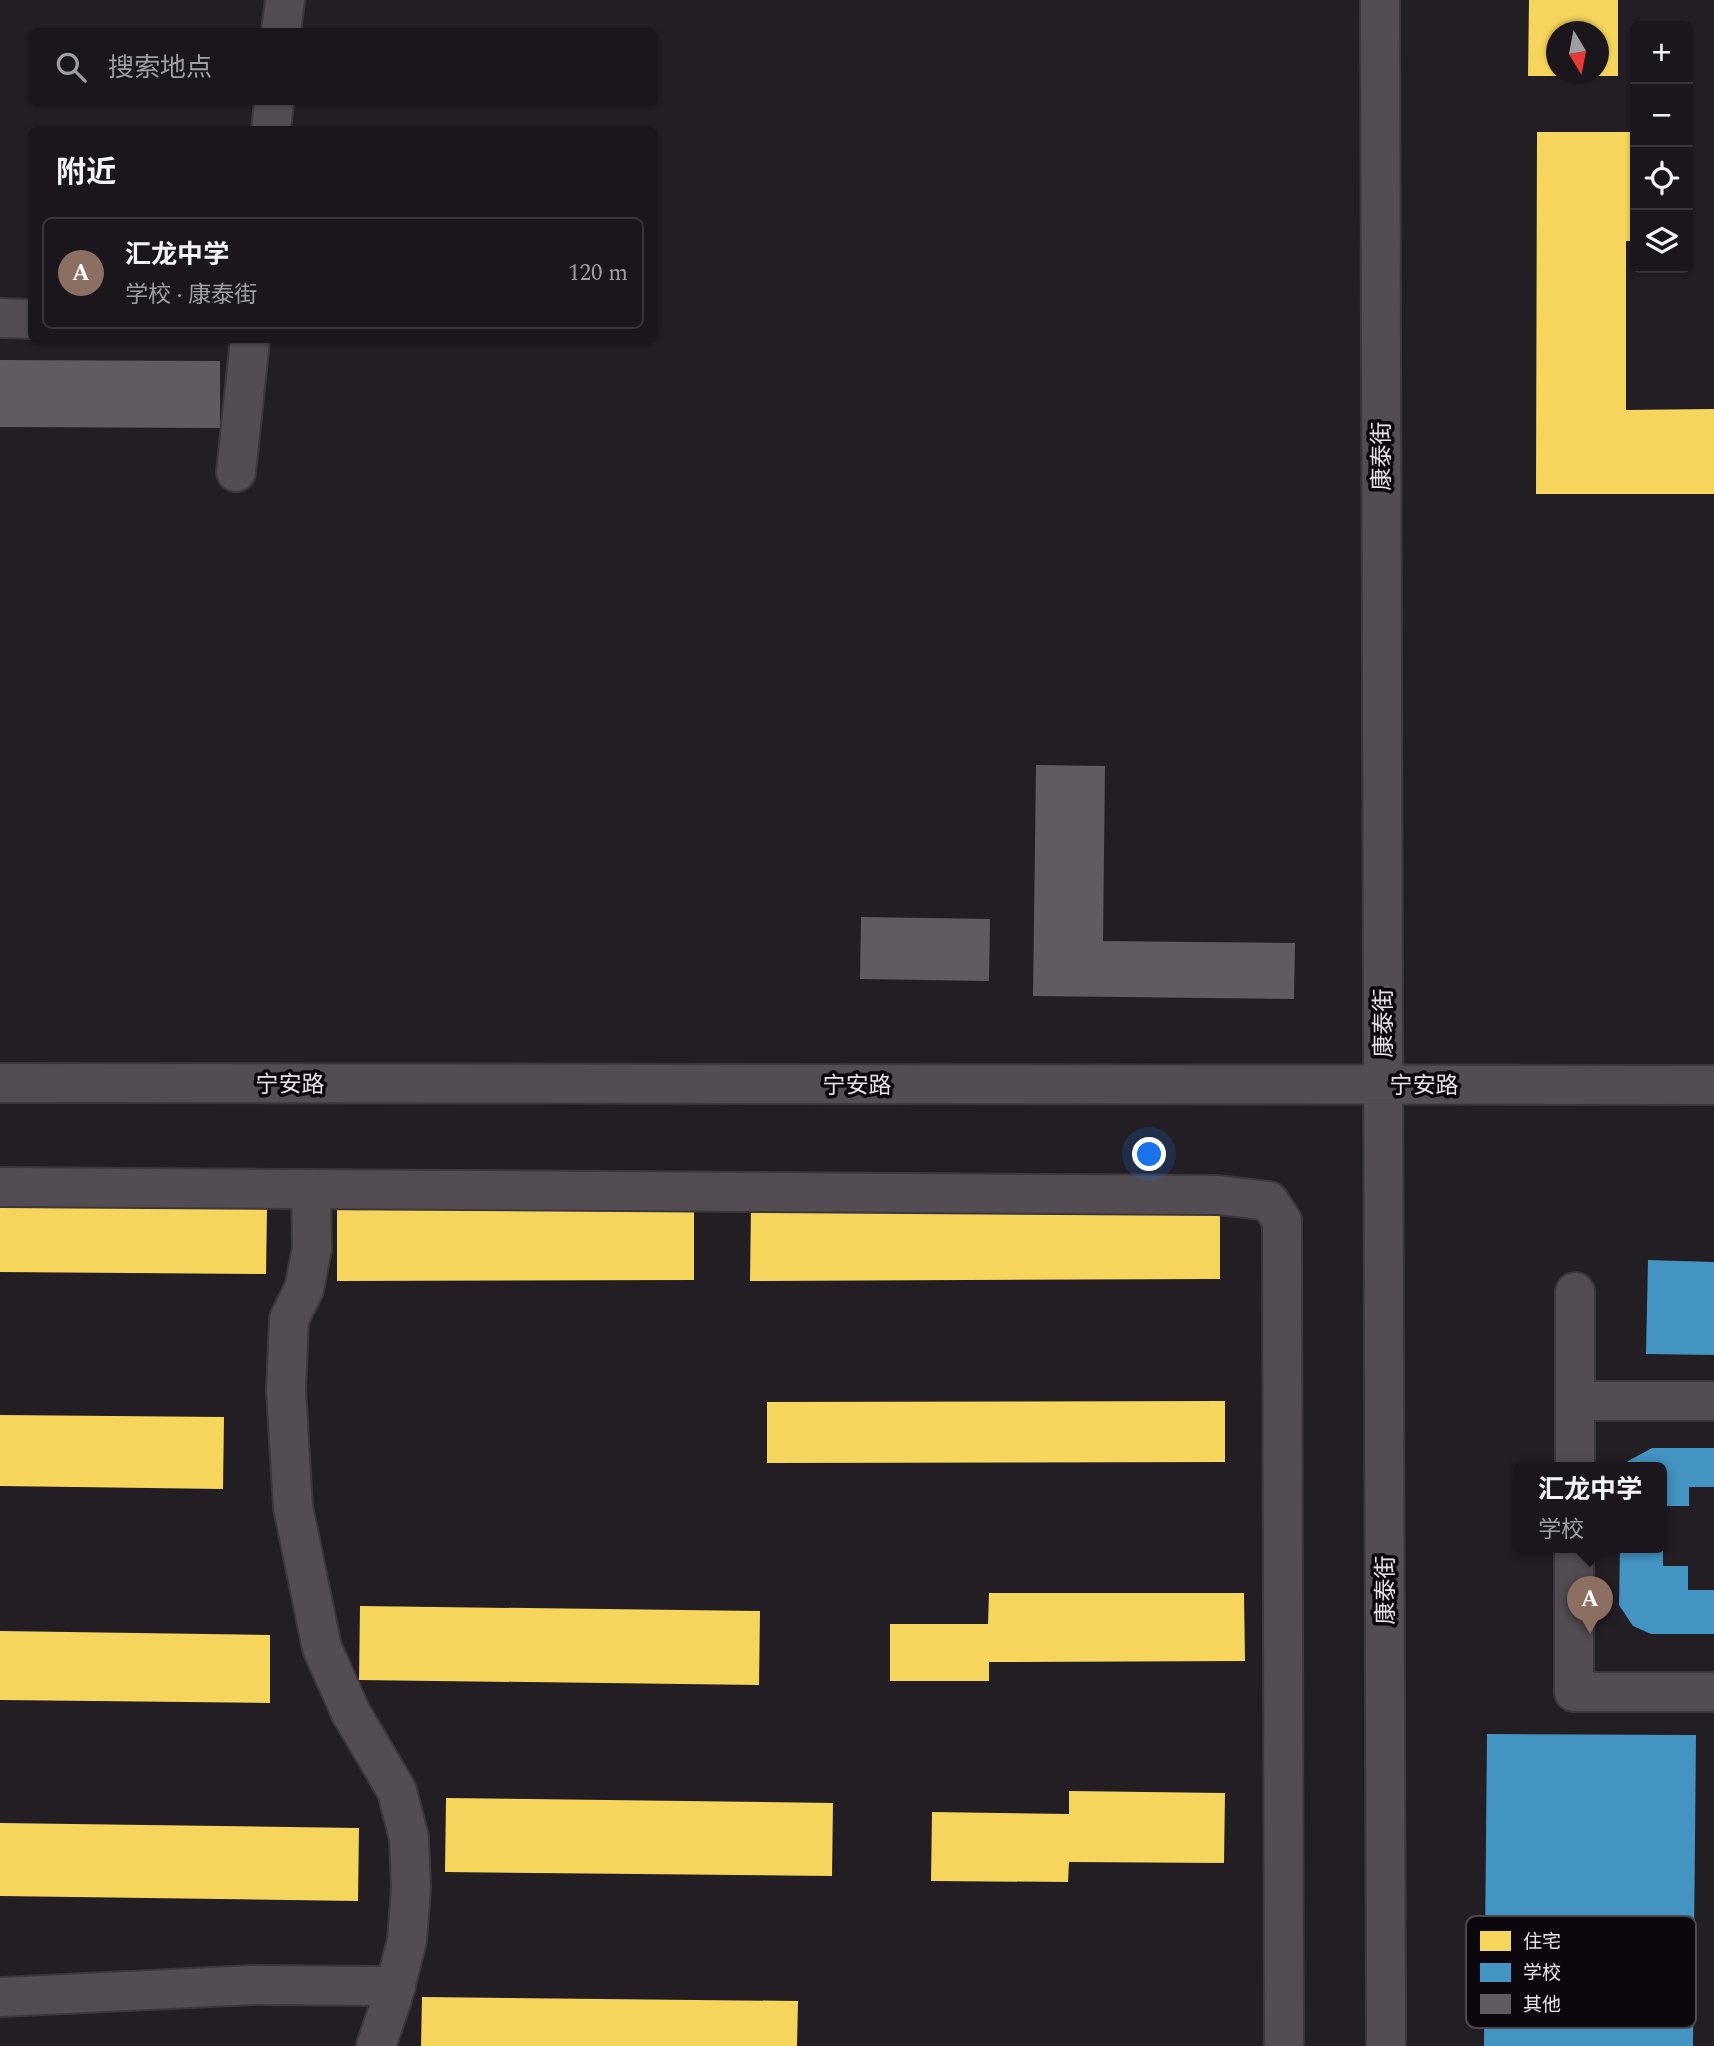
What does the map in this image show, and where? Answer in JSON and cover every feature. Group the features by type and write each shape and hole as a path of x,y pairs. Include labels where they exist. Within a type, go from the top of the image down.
{"street":[{"path":"282,28 285,0"},
{"name":"康泰街","path":"1380,0 1387,2046"},
{"path":"271,126 274,105"},
{"path":"0,318 28,319"},
{"path":"236,472 250,343"},
{"name":"宁安路","path":"0,1083 1714,1085"},
{"path":"0,1187 1218,1195 1269,1201 1282,1221 1284,2046"},
{"path":"311,1189 312,1249 304,1289 289,1319 286,1390 293,1507 322,1648 351,1713 397,1791 410,1838 411,1888 407,1940 396,1986 376,2046"},
{"path":"1575,1292 1575,1462"},
{"path":"1575,1401 1714,1401"},
{"path":"1574,1553 1574,1692 1714,1692"},
{"path":"0,1997 254,1985 396,1986"}],"building: 住宅":[{"path":"1529,0 1618,0 1618,76 1609,76 1609,21 1546,21 1546,76 1528,76"},
{"path":"1537,132 1630,132 1630,241 1626,241 1626,410 1714,409 1714,494 1536,494"},
{"path":"1220,1205 1220,1279 750,1281 751,1206"},
{"path":"0,1206 267,1209 266,1274 0,1272"},
{"path":"694,1206 694,1280 337,1281 337,1207"},
{"path":"1225,1401 1225,1462 767,1463 767,1402"},
{"path":"0,1415 224,1417 223,1489 0,1486"},
{"path":"989,1593 1244,1593 1245,1661 989,1662 989,1681 890,1681 890,1624 988,1624"},
{"path":"360,1606 760,1611 759,1685 359,1680"},
{"path":"0,1631 270,1635 270,1703 0,1700"},
{"path":"1069,1791 1225,1793 1224,1863 1069,1862 1068,1882 931,1881 932,1812 1069,1814"},
{"path":"446,1798 833,1803 832,1876 445,1872"},
{"path":"0,1823 359,1828 358,1901 0,1896"},
{"path":"422,1997 798,2001 797,2046 421,2046"}],"building: 学校":[{"path":"1648,1260 1714,1262 1714,1355 1646,1354"},
{"path":"1652,1448 1714,1448 1714,1487 1689,1487 1689,1506 1667,1506 1667,1462 1628,1461"},
{"path":"1620,1553 1663,1553 1663,1566 1688,1566 1688,1590 1714,1590 1714,1634 1651,1634 1633,1626 1619,1605"},
{"path":"1487,1734 1696,1735 1694,1916 1485,1916"},
{"path":"1484,2028 1693,2028 1693,2046 1484,2046"}],"building: 其他":[{"path":"0,360 220,361 220,428 0,427"},
{"path":"1036,765 1105,766 1103,941 1295,943 1294,999 1033,996"},
{"path":"861,917 990,919 989,981 860,979"}],"place":[{"name":"汇龙中学","path":"1590,1634"}]}
